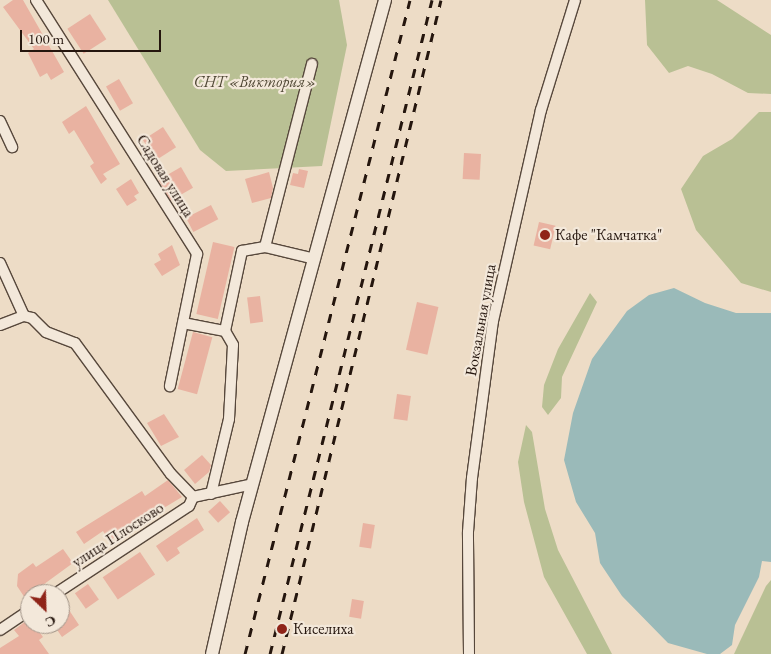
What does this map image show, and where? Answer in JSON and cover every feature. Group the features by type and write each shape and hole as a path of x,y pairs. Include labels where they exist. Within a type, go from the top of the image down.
{"street":[{"name":"Садовая улица","path":"36,0 197,254 170,386"},
{"path":"212,654 254,484 385,0"},
{"name":"Вокзальная улица","path":"469,654 468,532 472,478 493,321 541,110 574,0"},
{"path":"265,247 312,64"},
{"path":"0,122 12,147"},
{"path":"211,494 229,419 232,345 225,331 242,251 265,247 315,258"},
{"path":"0,263 24,316"},
{"path":"0,325 24,316 32,318 46,332 75,343 171,474 193,497 254,484"},
{"path":"183,323 225,331"},
{"name":"улица Плосково","path":"70,584 190,506 193,497"},
{"path":"0,630 20,617"}],"green space":[{"name":"СНТ «Виктория»","path":"108,0 339,0 347,45 322,166 226,171 200,150"},
{"path":"645,0 717,0 771,35 771,94 748,93 712,74 688,66 669,73 647,45"},
{"path":"759,112 771,112 771,292 741,283 696,230 681,189 703,156 732,139"},
{"path":"590,293 597,302 562,377 561,398 548,415 542,407 544,385 558,349"},
{"path":"526,425 532,432 545,509 558,550 612,654 587,654 544,577 524,502 518,462"},
{"path":"771,580 771,654 734,654 766,586"}],"water":[{"path":"674,288 705,303 736,313 771,313 771,562 762,561 759,577 735,625 732,645 720,654 707,654 668,643 622,596 600,563 595,533 576,502 564,460 573,413 592,359 627,311 649,295"}],"building":[{"path":"13,0 23,0 64,72 51,80 47,73 40,77 28,53 34,49 3,7"},
{"path":"90,14 106,39 84,54 67,29"},
{"path":"119,79 133,103 120,111 106,86"},
{"path":"86,106 120,164 103,174 107,179 101,184 90,166 94,163 74,130 69,134 62,122"},
{"path":"163,127 176,147 156,160 143,140"},
{"path":"464,153 481,154 480,180 463,179"},
{"path":"181,167 193,188 170,201 158,180"},
{"path":"299,169 308,171 304,188 290,185 293,173 298,174"},
{"path":"269,172 273,188 271,198 252,203 245,179"},
{"path":"131,179 139,193 134,196 137,200 127,206 116,189"},
{"path":"211,205 218,219 193,232 186,218"},
{"name":"Кафе \"Камчатка\"","path":"539,222 556,226 550,249 534,245"},
{"path":"213,242 234,247 218,319 196,314"},
{"path":"172,245 180,265 162,276 154,264 161,260 158,254"},
{"path":"260,296 263,322 250,323 247,298"},
{"path":"417,302 438,307 427,355 406,350"},
{"path":"193,332 212,337 197,394 178,389"},
{"path":"397,394 411,396 407,421 394,419"},
{"path":"164,414 179,437 161,446 147,423"},
{"path":"202,455 211,465 209,472 195,484 184,470"},
{"path":"168,480 182,497 109,541 103,531 84,544 76,532 142,491 145,496"},
{"path":"220,501 230,512 218,523 208,512"},
{"path":"197,518 204,530 177,548 180,553 167,562 156,546"},
{"path":"363,523 375,525 371,549 359,547"},
{"path":"63,549 73,563 44,584 20,584 20,590 17,586 18,574 33,563 36,567"},
{"path":"140,552 155,574 118,600 103,577"},
{"path":"88,584 99,600 86,609 75,593"},
{"path":"352,599 364,601 361,619 349,617"},
{"path":"70,612 79,625 70,631"},
{"path":"20,626 20,634 41,634 43,637 39,640 49,654 0,654 0,648 19,636 14,630"}],"railway":[{"path":"245,654 410,0"},
{"path":"270,654 432,0"},
{"path":"282,654 441,0"}],"place":[{"name":"Кафе \"Камчатка\"","path":"545,235"},
{"name":"Киселиха","path":"282,629"}]}
